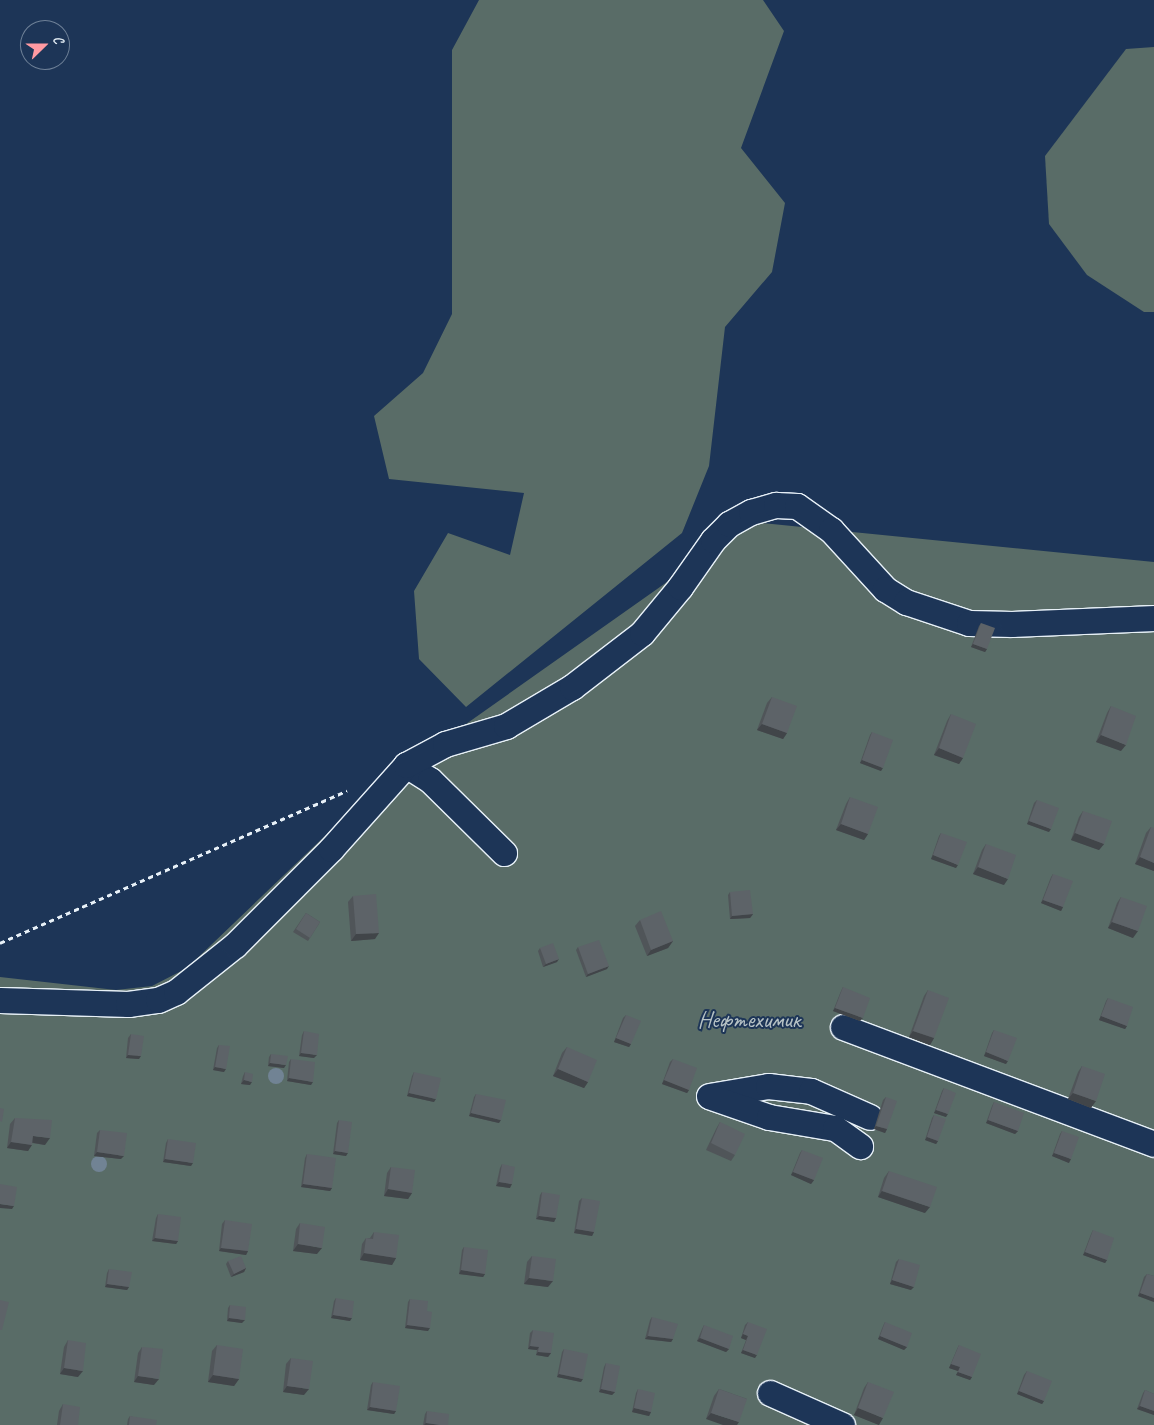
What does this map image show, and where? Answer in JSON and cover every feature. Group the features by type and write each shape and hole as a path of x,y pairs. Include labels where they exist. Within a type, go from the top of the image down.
{"street":[{"path":"0,1000 128,1004 158,1000 176,992 235,945 331,849 406,765 446,744 506,726 572,687 642,633 680,587 713,540 729,524 751,512 776,505 797,506 831,530 886,589 906,602 943,616 969,623 1012,624 1154,618"},
{"path":"406,765 430,780 504,853"},
{"path":"843,1027 1154,1144"},
{"path":"860,1146 835,1128 768,1118 709,1096 768,1086 811,1091 870,1117"},
{"path":"770,1392 842,1425"}],"path":[{"path":"0,943 352,789"}],"green space":[{"path":"479,0 763,0 784,31 741,148 785,203 772,272 725,327 709,466 682,533 466,707 419,659 414,591 448,533 510,555 524,493 389,479 374,416 423,373 452,314 452,50"},
{"path":"1154,47 1154,312 1144,312 1087,275 1049,224 1045,156 1126,49"},
{"name":"Нефтехимик","path":"752,522 1154,562 1154,1425 0,1425 0,977 116,990 152,986 187,968 374,789"}],"building":[{"path":"981,623 995,628 987,649 973,644"},
{"path":"772,697 797,706 787,733 762,724"},
{"path":"1111,706 1136,716 1126,745 1101,735"},
{"path":"951,714 976,724 963,758 939,748"},
{"path":"872,732 893,740 883,768 862,760"},
{"path":"850,797 878,807 868,834 841,824"},
{"path":"1037,800 1059,808 1051,829 1029,821"},
{"path":"1083,811 1112,821 1104,844 1075,833"},
{"path":"1151,827 1154,828 1154,863 1140,857"},
{"path":"941,833 967,842 958,865 933,855"},
{"path":"986,844 1016,855 1008,879 978,867"},
{"path":"1053,874 1073,881 1063,907 1043,900"},
{"path":"750,890 753,914 732,916 730,892"},
{"path":"376,894 379,933 356,934 353,896"},
{"path":"1121,897 1147,906 1138,931 1112,922"},
{"path":"661,911 673,941 651,950 640,920"},
{"path":"306,913 320,922 310,938 296,929"},
{"path":"599,940 609,966 588,974 578,947"},
{"path":"553,943 559,959 546,964 540,948"},
{"path":"843,987 870,998 863,1018 835,1008"},
{"path":"928,990 949,998 934,1038 913,1031"},
{"path":"1108,998 1133,1007 1127,1026 1101,1016"},
{"path":"626,1015 641,1021 631,1044 616,1038"},
{"path":"994,1030 1017,1038 1008,1061 986,1052"},
{"path":"304,1031 319,1034 317,1055 301,1053"},
{"path":"131,1034 144,1036 141,1056 128,1055"},
{"path":"219,1045 230,1046 226,1069 215,1067"},
{"path":"567,1047 597,1060 588,1082 558,1069"},
{"path":"271,1054 288,1056 286,1065 270,1063"},
{"path":"291,1059 315,1062 313,1082 289,1078"},
{"path":"673,1059 697,1068 689,1090 664,1080"},
{"path":"1082,1066 1105,1074 1096,1101 1073,1093"},
{"path":"245,1072 253,1074 252,1082 244,1080"},
{"path":"414,1072 441,1078 436,1099 409,1093"},
{"path":"944,1088 956,1093 948,1114 936,1110"},
{"path":"476,1094 506,1100 501,1120 471,1113"},
{"path":"886,1097 897,1101 887,1129 876,1126"},
{"path":"994,1102 1024,1113 1018,1131 988,1120"},
{"path":"0,1108 4,1109 2,1122 0,1121"},
{"path":"934,1115 946,1119 938,1141 927,1137"},
{"path":"15,1118 52,1120 50,1138 33,1136 32,1145 11,1142"},
{"path":"339,1120 352,1122 348,1153 335,1151"},
{"path":"720,1122 745,1134 735,1155 711,1143"},
{"path":"100,1130 127,1133 124,1156 97,1152"},
{"path":"1062,1131 1079,1137 1071,1159 1054,1153"},
{"path":"168,1139 196,1143 193,1163 165,1159"},
{"path":"802,1150 823,1158 814,1180 793,1172"},
{"path":"307,1154 336,1158 332,1188 303,1184"},
{"path":"502,1164 515,1167 512,1184 499,1182"},
{"path":"391,1167 415,1170 412,1193 388,1189"},
{"path":"889,1171 937,1187 930,1207 882,1191"},
{"path":"0,1184 17,1187 14,1206 0,1204"},
{"path":"542,1192 560,1195 556,1218 539,1216"},
{"path":"582,1198 600,1201 594,1232 576,1229"},
{"path":"158,1214 181,1217 178,1241 155,1238"},
{"path":"225,1220 252,1224 248,1251 221,1248"},
{"path":"300,1223 325,1227 322,1248 298,1244"},
{"path":"1093,1230 1114,1238 1107,1260 1085,1252"},
{"path":"374,1232 399,1235 396,1258 364,1253 366,1238 373,1239"},
{"path":"464,1247 488,1250 485,1274 461,1270"},
{"path":"241,1256 246,1268 234,1274 228,1261"},
{"path":"532,1256 556,1259 553,1281 529,1278"},
{"path":"899,1259 920,1265 914,1287 892,1280"},
{"path":"109,1269 132,1272 129,1287 107,1284"},
{"path":"1147,1274 1154,1276 1154,1298 1140,1293"},
{"path":"336,1298 354,1301 352,1318 333,1315"},
{"path":"410,1299 428,1301 427,1311 432,1312 430,1328 407,1325"},
{"path":"0,1300 9,1302 2,1330 0,1330"},
{"path":"230,1305 246,1307 245,1320 229,1318"},
{"path":"652,1317 678,1324 673,1339 648,1336"},
{"path":"748,1322 767,1329 757,1355 743,1350 748,1336 743,1334"},
{"path":"885,1322 912,1333 907,1347 880,1336"},
{"path":"704,1325 733,1336 729,1349 700,1338"},
{"path":"533,1330 554,1333 551,1353 538,1352 539,1347 530,1346"},
{"path":"68,1340 86,1343 83,1371 64,1368"},
{"path":"217,1345 243,1349 239,1379 213,1375"},
{"path":"959,1345 981,1354 972,1377 958,1372 960,1367 951,1364"},
{"path":"142,1347 163,1349 159,1379 138,1376"},
{"path":"564,1349 588,1354 583,1379 559,1374"},
{"path":"291,1358 313,1361 309,1389 287,1386"},
{"path":"606,1363 620,1366 615,1392 601,1389"},
{"path":"1027,1371 1052,1381 1044,1401 1019,1391"},
{"path":"373,1382 400,1386 396,1411 370,1407"},
{"path":"868,1382 894,1392 883,1418 858,1408"},
{"path":"638,1389 655,1393 651,1412 634,1408"},
{"path":"719,1389 747,1399 739,1422 711,1413"},
{"path":"1145,1390 1154,1394 1154,1411 1140,1406"},
{"path":"63,1404 80,1407 78,1425 60,1425"},
{"path":"427,1411 449,1414 448,1425 426,1423"},
{"path":"130,1416 157,1420 156,1425 129,1425"}]}
